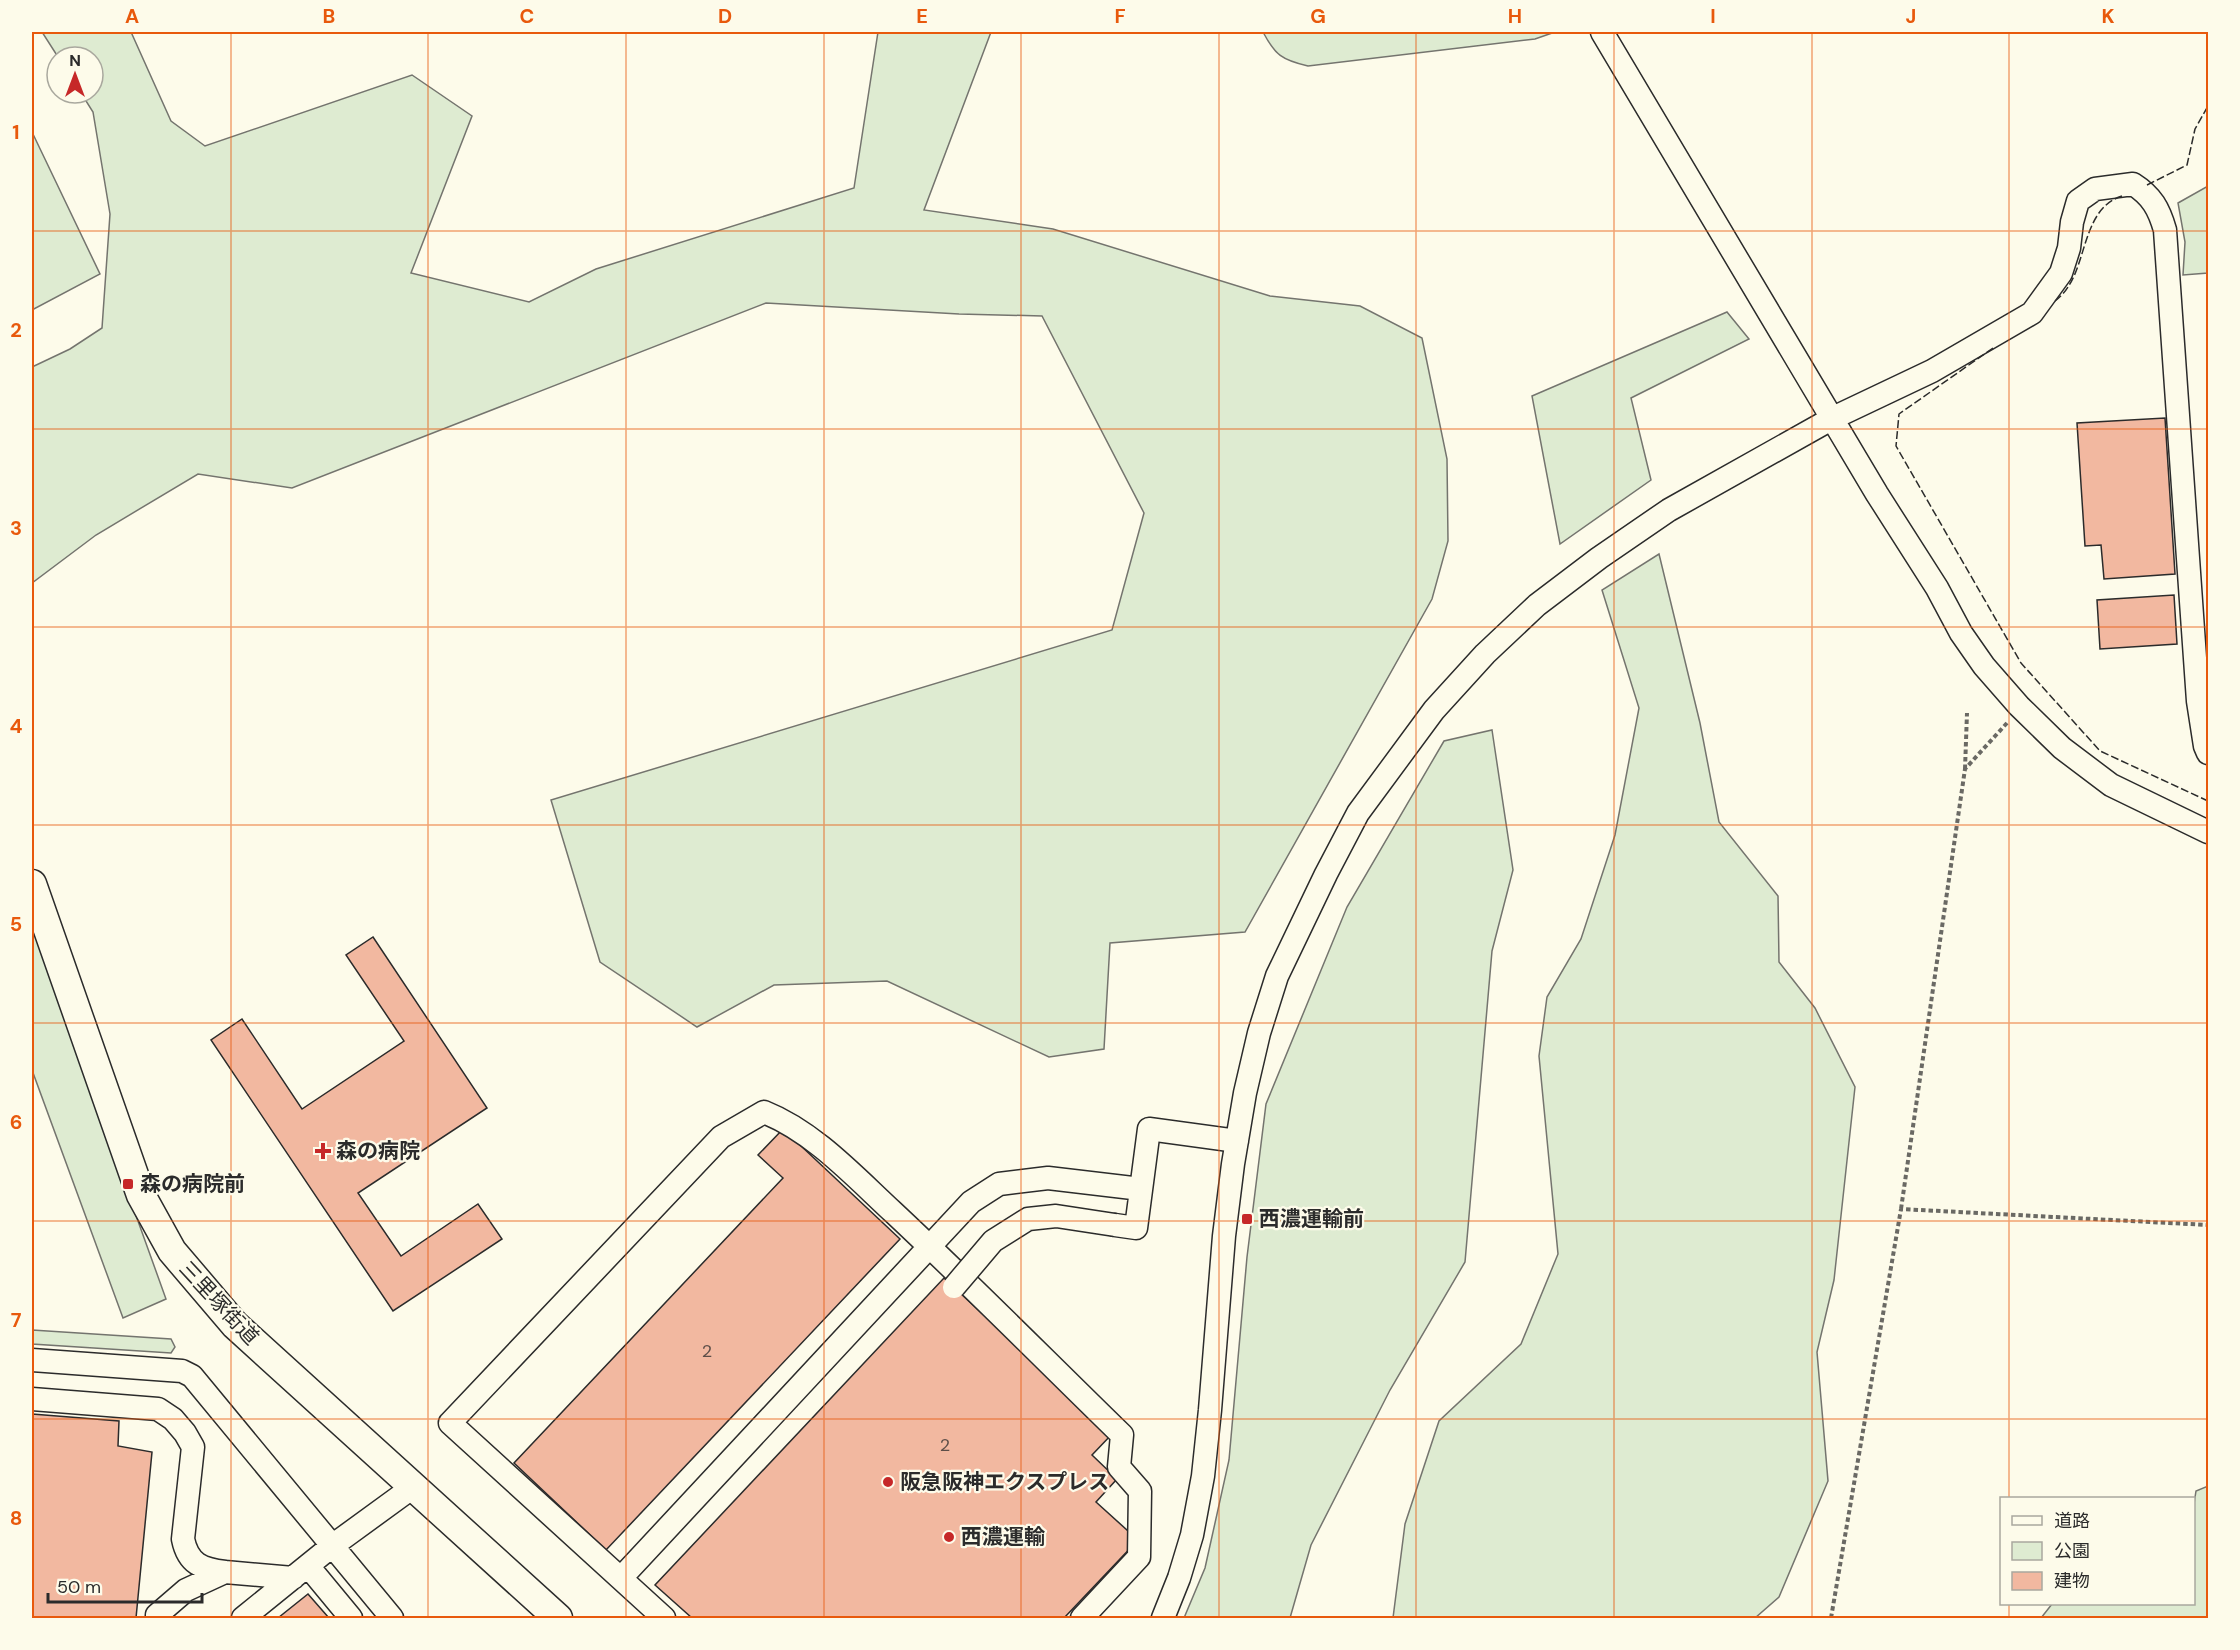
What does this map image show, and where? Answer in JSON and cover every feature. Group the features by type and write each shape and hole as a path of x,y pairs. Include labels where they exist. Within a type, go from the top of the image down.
{"main road":[{"name":"三里塚街道","path":"32,884 141,1195 172,1251 235,1325 558,1618"}],"street":[{"path":"1602,32 1877,495 1937,588 1961,633 1984,666 2019,706 2061,748 2111,785 2208,832"},
{"path":"1163,1618 1179,1578 1192,1535 1203,1476 1224,1236 1245,1093 1259,1033 1278,976 1326,874 1358,813 1434,710 1485,654 1537,605 1599,558 1668,510 1833,418 1932,370 2032,313 2061,273 2069,248 2072,222 2078,201 2096,189 2133,184 2152,198 2165,230 2198,701 2208,753"},
{"path":"664,1618 450,1423 721,1137 764,1112 785,1120 834,1158 928,1245 1122,1435 1119,1467 1140,1491 1139,1557 1082,1618"},
{"path":"954,1287 993,1241 1028,1219 1056,1216 1136,1228 1149,1129 1237,1141"},
{"path":"621,1578 928,1245 971,1202 999,1184 1048,1178 1141,1189"},
{"path":"32,1360 182,1371 192,1376 392,1618"},
{"path":"32,1399 158,1409 173,1419 193,1447 183,1539 185,1549 192,1560 206,1570 301,1572 351,1618"},
{"path":"243,1618 332,1546 413,1487"},
{"path":"157,1618 157,1615 186,1590 225,1572"}],"path":[{"path":"1965,769 2002,731 2019,706"},
{"path":"1831,1618 1901,1209 1965,769 1967,713"},
{"path":"1901,1209 2208,1225"}],"green space":[{"path":"42,32 131,32 171,121 205,146 412,75 472,116 411,273 529,302 596,269 854,188 878,32 991,32 924,210 1053,229 1270,296 1360,306 1422,338 1447,459 1448,541 1432,599 1245,932 1110,943 1104,1049 1049,1057 887,981 774,985 697,1027 600,962 551,800 1112,630 1144,513 1042,316 959,314 766,303 292,488 198,474 96,535 32,583 32,367 70,349 102,328 110,214 93,112 89,105 105,105 105,45 50,45"},
{"path":"1263,32 1555,32 1535,39 1308,66 1280,55 1271,46"},
{"path":"32,132 100,274 32,310"},
{"path":"2208,186 2208,273 2183,275 2185,242 2178,203"},
{"path":"1727,312 1749,339 1631,398 1651,480 1560,544 1532,396"},
{"path":"1659,554 1700,723 1719,822 1778,896 1779,962 1815,1008 1855,1087 1834,1280 1817,1352 1828,1481 1779,1597 1755,1618 1393,1618 1405,1524 1439,1421 1521,1344 1558,1254 1539,1056 1547,997 1581,939 1615,835 1639,708 1602,590"},
{"path":"1492,730 1513,870 1492,951 1465,1262 1390,1390 1311,1545 1290,1618 1184,1618 1205,1568 1229,1460 1247,1257 1266,1104 1347,907 1444,741"},
{"path":"32,926 166,1299 123,1318 32,1070"},
{"path":"32,1330 171,1339 175,1347 171,1353 32,1344"},
{"path":"2208,1486 2208,1618 2041,1618 2051,1605 2195,1605 2196,1491"}],"building":[{"path":"2165,418 2175,574 2104,579 2101,545 2085,546 2077,423"},
{"path":"2174,595 2177,644 2100,649 2097,600"},
{"path":"373,937 487,1108 358,1193 401,1256 478,1204 502,1239 393,1311 211,1040 242,1019 302,1109 404,1041 346,955"},
{"path":"783,1129 900,1239 606,1550 514,1463 783,1178 758,1155"},
{"path":"944,1278 1112,1434 1092,1455 1117,1479 1096,1502 1138,1540 1064,1618 692,1618 655,1585"},
{"path":"32,1414 119,1421 118,1446 152,1452 136,1618 32,1618"},
{"path":"308,1594 329,1618 278,1618"}],"fence":[{"path":"2147,185 2187,165 2195,129 2208,106"},
{"path":"2055,301 2065,291 2074,276 2093,223 2100,211 2110,202 2122,196"},
{"path":"1993,348 1899,414 1896,446 2021,663 2100,751 2208,801"}],"place":[{"name":"森の病院","path":"323,1151"},
{"name":"森の病院前","path":"128,1184"},
{"name":"西濃運輸前","path":"1247,1219"},
{"name":"阪急阪神エクスプレス","path":"888,1482"},
{"name":"西濃運輸","path":"949,1537"}]}
